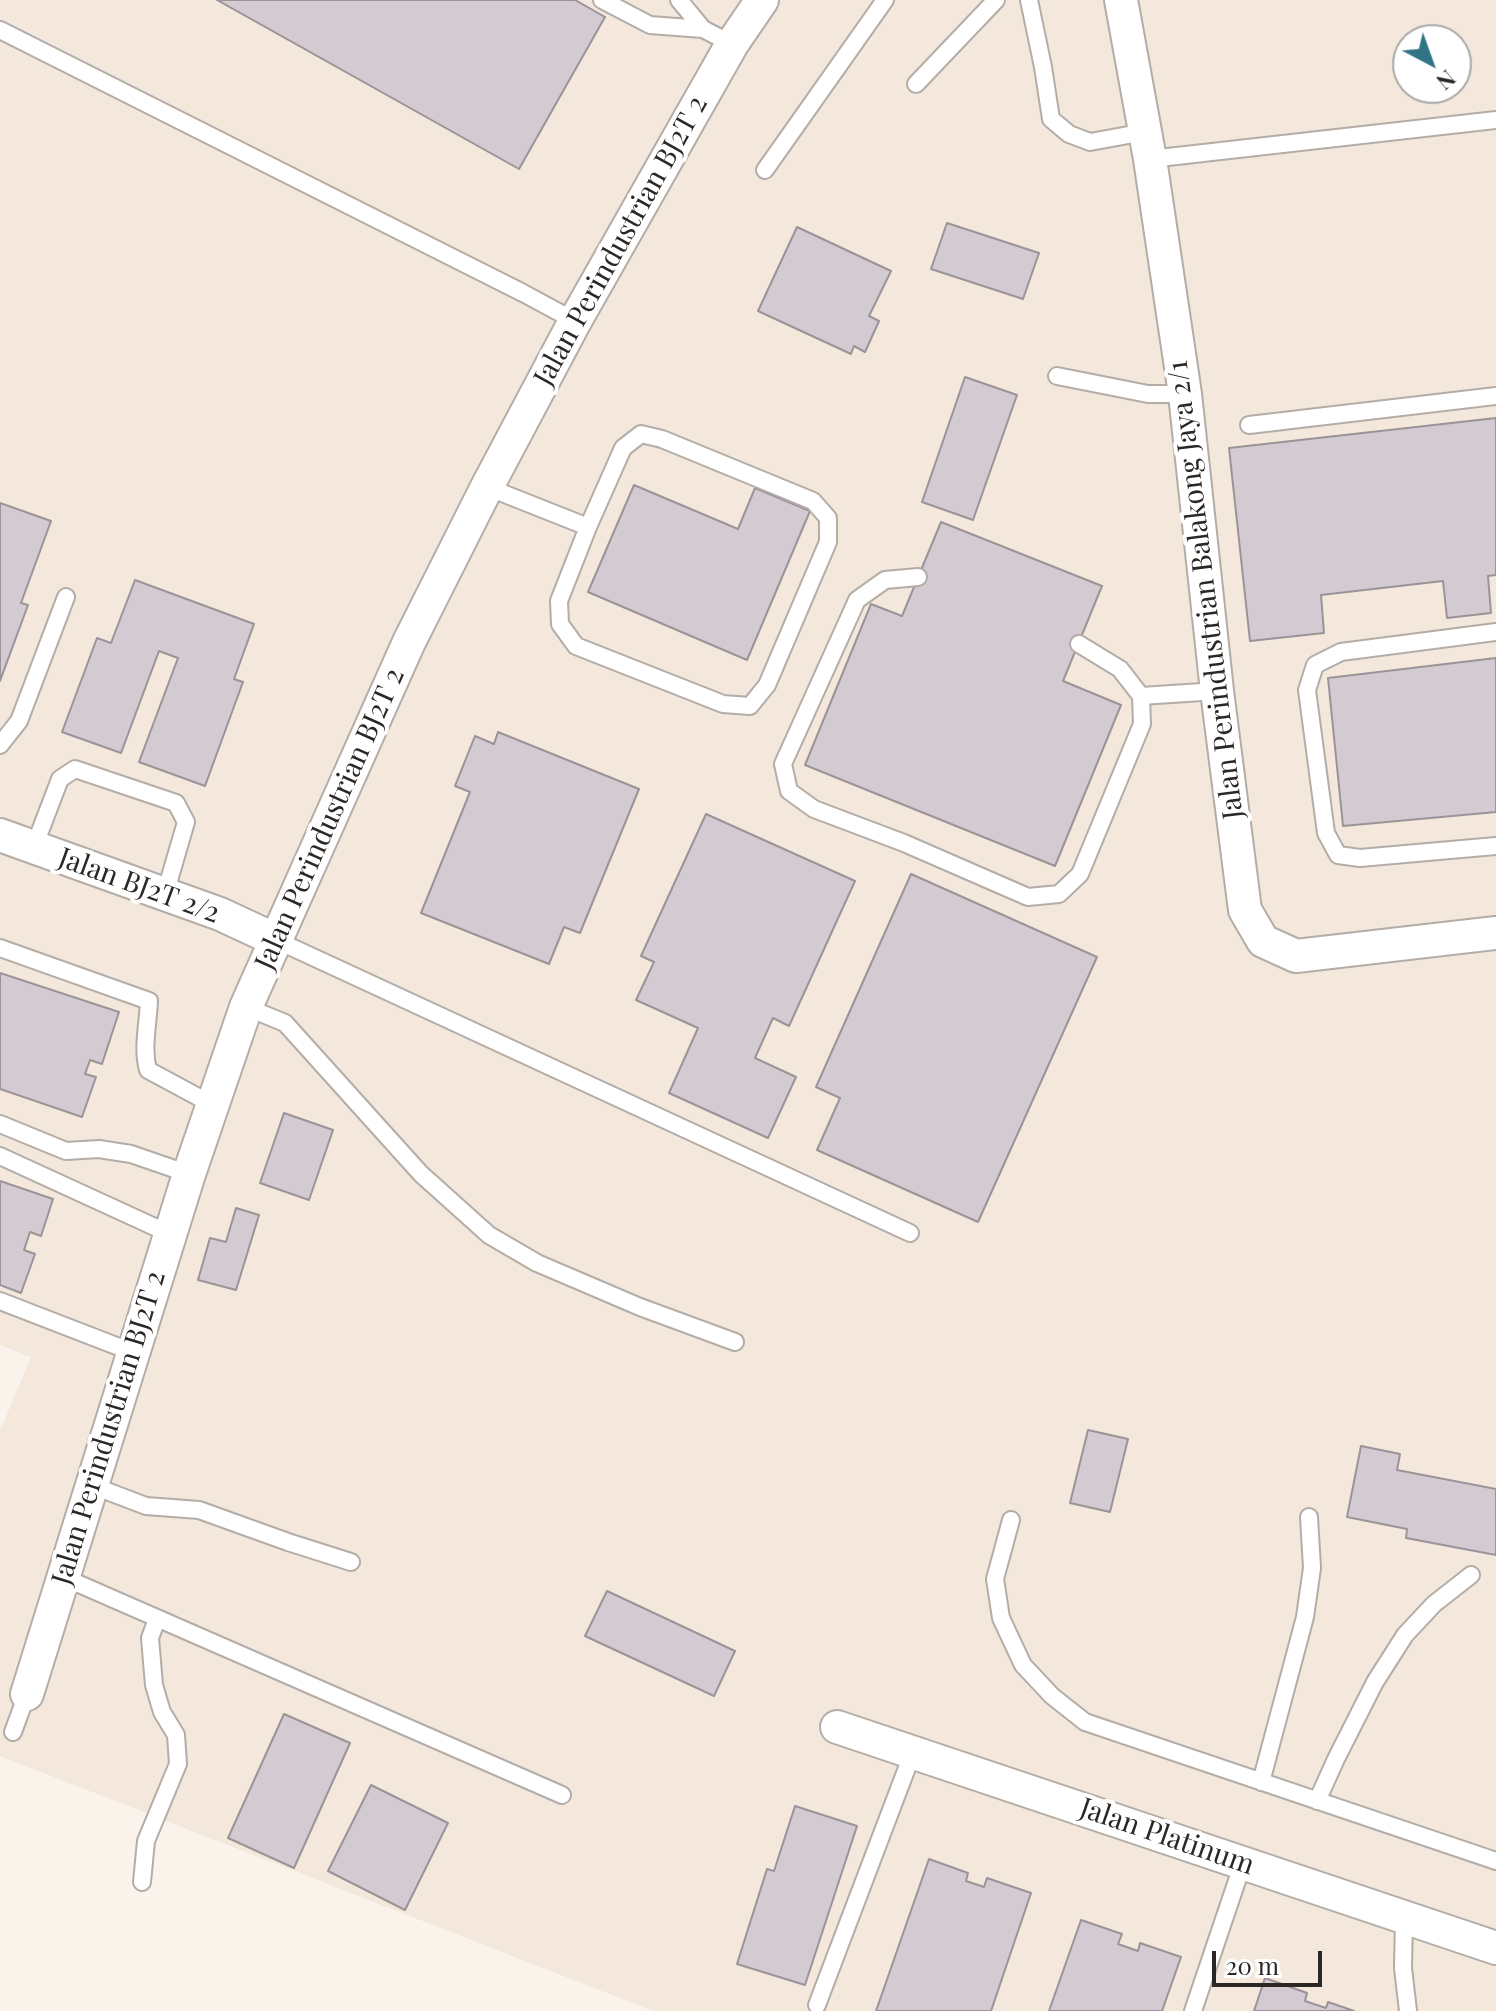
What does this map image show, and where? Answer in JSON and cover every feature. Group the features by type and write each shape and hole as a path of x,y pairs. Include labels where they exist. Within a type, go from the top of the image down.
{"street":[{"name":"Jalan Perindustrian BJ2T 2","path":"27,1694 132,1352 246,1007 409,642 487,487 575,321 732,44 762,0"},
{"name":"Jalan Perindustrian Balakong Jaya 2/1","path":"1121,0 1148,146 1185,394 1217,691 1245,910 1263,941 1296,956 1496,933"},
{"name":"Jalan BJ2T 2/2","path":"0,835 220,914 276,940"},
{"name":"Jalan Platinum","path":"837,1727 1496,1948"}],"lane":[{"path":"602,0 650,25 703,29 732,44"},
{"path":"679,0 703,29"},
{"path":"765,170 885,0"},
{"path":"916,84 996,0"},
{"path":"1029,0 1051,119 1069,134 1090,142 1148,146 1496,120"},
{"path":"0,30 575,321"},
{"path":"1057,376 1148,394 1185,394"},
{"path":"1249,425 1496,396"},
{"path":"641,434 662,439 813,501 828,518 828,542 767,685 750,706 723,704 576,646 560,624 559,601 588,527 623,448 641,434"},
{"path":"487,487 588,527"},
{"path":"918,577 885,580 857,600 783,764 789,791 814,809 904,843 1028,897 1059,894 1080,874 1142,724 1141,696 1120,669 1079,644"},
{"path":"0,745 19,721 66,597"},
{"path":"1496,632 1341,652 1315,665 1307,690 1326,833 1338,855 1360,858 1496,846"},
{"path":"1141,696 1217,691"},
{"path":"34,847 60,779 75,769 176,803 186,822 165,894"},
{"path":"276,940 910,1233"},
{"path":"0,948 149,1001 144,1055 148,1070 213,1105"},
{"path":"246,1007 285,1023 421,1174 489,1235 550,1269 735,1342"},
{"path":"0,1124 66,1151 99,1149 131,1154 189,1174"},
{"path":"0,1156 170,1234"},
{"path":"0,1301 132,1352"},
{"path":"91,1485 146,1506 199,1510 351,1562"},
{"path":"1261,1782 1305,1617 1312,1568 1309,1517"},
{"path":"1011,1520 995,1579 1001,1618 1023,1665 1052,1696 1085,1722 1496,1861"},
{"path":"1317,1801 1375,1682 1405,1635 1434,1604 1471,1575"},
{"path":"63,1577 562,1795"},
{"path":"142,1882 146,1841 178,1764 176,1735 162,1712 154,1685 150,1638 157,1619"},
{"path":"13,1732 27,1694"},
{"path":"817,2005 913,1752"},
{"path":"1193,2011 1243,1863"},
{"path":"1404,1917 1403,1968 1408,2011"}],"shaded area":[{"path":"0,0 1496,0 1496,2011 653,2011 0,1756 0,1431 31,1357 0,1345"}],"building":[{"path":"217,0 575,0 605,17 519,169"},
{"path":"947,223 1039,253 1023,299 931,269"},
{"path":"797,227 891,271 869,316 879,321 865,352 854,346 851,354 758,311"},
{"path":"965,377 1017,395 973,520 922,502"},
{"path":"1496,418 1496,575 1488,576 1491,613 1447,618 1443,581 1321,595 1324,633 1250,641 1229,448"},
{"path":"634,485 738,529 755,488 810,511 747,660 588,592"},
{"path":"0,503 51,521 21,603 28,605 0,681"},
{"path":"941,522 1102,586 1063,681 1121,705 1055,866 805,765 871,604 902,616"},
{"path":"135,580 254,624 234,679 243,682 205,786 139,762 178,658 159,651 121,753 62,732 97,638 111,643"},
{"path":"1496,658 1496,812 1343,826 1328,678"},
{"path":"498,732 639,789 580,933 564,927 549,964 421,913 470,792 455,786 475,736 494,744"},
{"path":"706,814 855,881 789,1026 773,1018 755,1058 796,1077 768,1138 669,1093 698,1028 636,1000 654,962 641,956"},
{"path":"911,874 1097,957 978,1222 817,1150 840,1098 816,1087"},
{"path":"0,973 119,1012 102,1064 90,1060 85,1074 96,1077 82,1117 0,1089"},
{"path":"284,1113 333,1130 309,1200 260,1183"},
{"path":"0,1181 53,1199 41,1236 30,1232 24,1250 35,1254 21,1293 0,1285"},
{"path":"236,1208 259,1215 236,1290 198,1280 210,1238 226,1242"},
{"path":"1088,1430 1128,1439 1110,1512 1070,1503"},
{"path":"1361,1446 1400,1454 1397,1470 1496,1489 1496,1555 1406,1538 1407,1529 1347,1517"},
{"path":"607,1591 735,1651 714,1696 585,1636"},
{"path":"284,1714 350,1743 294,1868 228,1838"},
{"path":"371,1785 448,1823 405,1910 328,1871"},
{"path":"795,1806 857,1826 805,1985 737,1964 767,1869 774,1871"},
{"path":"929,1859 968,1873 966,1881 984,1887 987,1878 1031,1893 991,2011 876,2011"},
{"path":"1081,1920 1122,1934 1118,1944 1138,1951 1140,1943 1181,1957 1162,2011 1049,2011"},
{"path":"1265,1978 1307,1993 1305,2001 1326,2008 1328,2002 1354,2011 1254,2011"}]}
